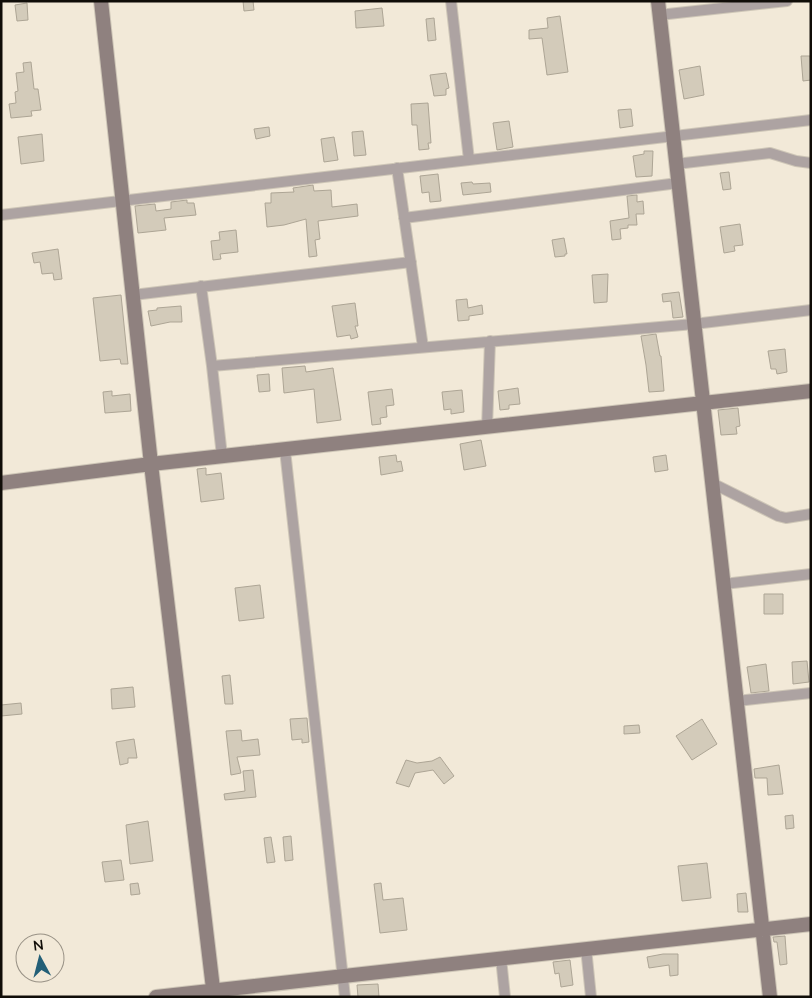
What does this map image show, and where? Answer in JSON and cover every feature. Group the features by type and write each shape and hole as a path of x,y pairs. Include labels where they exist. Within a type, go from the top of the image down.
{"street":[{"path":"101,1 151,464 214,994"},
{"path":"451,1 469,160"},
{"path":"770,997 658,8 787,1"},
{"path":"1,215 811,120"},
{"path":"676,164 770,153 796,161 811,163"},
{"path":"397,168 423,347"},
{"path":"404,218 678,183"},
{"path":"133,294 411,262"},
{"path":"201,286 222,456"},
{"path":"212,366 694,324 811,310"},
{"path":"487,428 490,341"},
{"path":"1,483 151,464 811,391"},
{"path":"285,450 345,997"},
{"path":"712,483 778,516 786,518 811,514"},
{"path":"724,584 811,574"},
{"path":"737,701 811,694"},
{"path":"156,997 214,994 343,976 811,924"},
{"path":"586,948 591,997"},
{"path":"501,958 505,997"}],"building":[{"path":"243,1 253,1 254,10 244,11"},
{"path":"27,3 28,20 17,21 15,5"},
{"path":"382,8 384,26 356,28 355,11"},
{"path":"560,16 568,72 547,75 542,38 529,39 529,30 548,28 547,18"},
{"path":"434,18 436,40 428,41 426,19"},
{"path":"801,56 810,56 811,80 803,81"},
{"path":"31,62 34,89 38,89 41,110 31,111 32,116 11,118 9,104 16,103 15,92 18,91 16,73 24,72 23,63"},
{"path":"700,66 704,95 684,99 679,70"},
{"path":"446,73 449,88 446,89 446,95 434,96 430,75"},
{"path":"428,103 431,143 428,143 429,149 419,150 417,125 412,125 411,104"},
{"path":"631,109 633,126 620,128 618,110"},
{"path":"509,121 513,147 497,150 493,123"},
{"path":"269,127 270,136 256,139 254,129"},
{"path":"363,131 366,155 354,156 352,132"},
{"path":"42,134 44,161 21,164 18,137"},
{"path":"334,137 338,160 324,162 321,139"},
{"path":"644,151 653,151 652,176 636,177 633,156 644,154"},
{"path":"729,172 731,189 723,190 720,173"},
{"path":"438,174 441,201 430,202 429,192 422,193 420,176"},
{"path":"472,182 473,184 490,183 491,192 463,195 461,183"},
{"path":"313,185 314,191 331,190 332,207 357,204 358,216 318,221 320,239 315,240 317,256 309,257 306,219 267,227 265,203 271,203 271,193 294,192 293,188"},
{"path":"637,195 637,202 643,201 644,214 636,214 637,225 628,225 628,228 620,229 621,239 612,240 610,221 629,218 627,196"},
{"path":"187,200 187,203 194,203 196,215 164,218 166,230 138,233 135,206 155,204 156,211 171,209 171,202"},
{"path":"740,224 743,245 734,246 735,251 724,253 720,227"},
{"path":"236,230 238,252 220,254 221,259 213,260 211,241 220,240 219,232"},
{"path":"564,238 567,254 555,257 552,240"},
{"path":"58,249 62,279 54,280 53,273 42,274 40,262 34,263 32,253"},
{"path":"608,274 607,302 594,303 592,275"},
{"path":"679,292 683,317 673,318 671,301 663,302 662,294"},
{"path":"121,295 128,364 121,364 120,359 100,361 93,298"},
{"path":"467,299 468,308 482,305 483,314 469,316 469,320 458,321 456,300"},
{"path":"355,303 358,326 355,326 358,337 351,339 350,335 337,337 332,306"},
{"path":"181,306 182,322 170,322 151,326 148,311 157,310 157,308"},
{"path":"656,334 661,356 664,391 649,392 641,336"},
{"path":"785,349 787,372 777,374 776,369 771,369 768,351"},
{"path":"305,366 306,372 333,368 341,420 317,423 314,389 284,393 282,368"},
{"path":"269,374 270,391 259,392 257,375"},
{"path":"518,388 520,404 509,405 509,409 500,410 498,391"},
{"path":"392,389 394,405 386,406 387,417 380,418 381,424 372,425 368,392"},
{"path":"462,390 464,412 451,414 451,409 444,410 442,392"},
{"path":"112,391 112,396 130,394 131,411 105,413 103,392"},
{"path":"738,408 740,426 736,427 737,434 721,435 718,410"},
{"path":"481,440 486,466 464,470 460,444"},
{"path":"396,455 397,462 401,461 403,471 381,475 379,457"},
{"path":"666,455 668,470 655,472 653,457"},
{"path":"206,468 206,475 221,473 224,499 201,502 197,469"},
{"path":"260,585 264,618 239,621 235,588"},
{"path":"764,594 783,594 783,614 764,614"},
{"path":"807,661 809,682 793,684 792,662"},
{"path":"766,664 769,691 751,693 747,667"},
{"path":"230,675 233,704 225,704 222,676"},
{"path":"133,687 135,707 112,709 111,689"},
{"path":"21,703 22,714 1,716 1,705"},
{"path":"307,718 309,742 302,743 302,739 292,740 290,719"},
{"path":"702,719 717,744 692,760 676,736"},
{"path":"639,725 640,733 624,734 624,726"},
{"path":"241,730 242,741 258,739 260,755 237,757 241,773 231,775 226,731"},
{"path":"134,739 137,758 128,758 128,763 120,765 116,742"},
{"path":"440,757 454,776 444,784 433,770 415,773 409,787 396,783 406,760 417,763 432,761"},
{"path":"779,765 783,794 768,795 767,778 755,778 754,769"},
{"path":"253,770 256,797 225,800 224,794 245,791 243,771"},
{"path":"793,815 794,828 786,829 785,816"},
{"path":"148,821 153,861 130,864 126,825"},
{"path":"291,836 293,860 285,861 283,837"},
{"path":"271,837 275,862 267,863 264,838"},
{"path":"121,860 124,880 105,882 102,862"},
{"path":"707,863 711,898 682,901 678,866"},
{"path":"138,883 140,894 131,895 130,884"},
{"path":"381,883 383,900 403,898 407,930 380,933 374,884"},
{"path":"746,893 748,912 738,912 737,894"},
{"path":"785,936 787,964 780,965 777,942 774,942 773,937"},
{"path":"678,954 678,975 670,976 669,965 649,968 647,957"},
{"path":"570,960 573,985 561,987 559,973 555,974 553,962"},
{"path":"378,984 379,997 358,997 357,985"}]}
